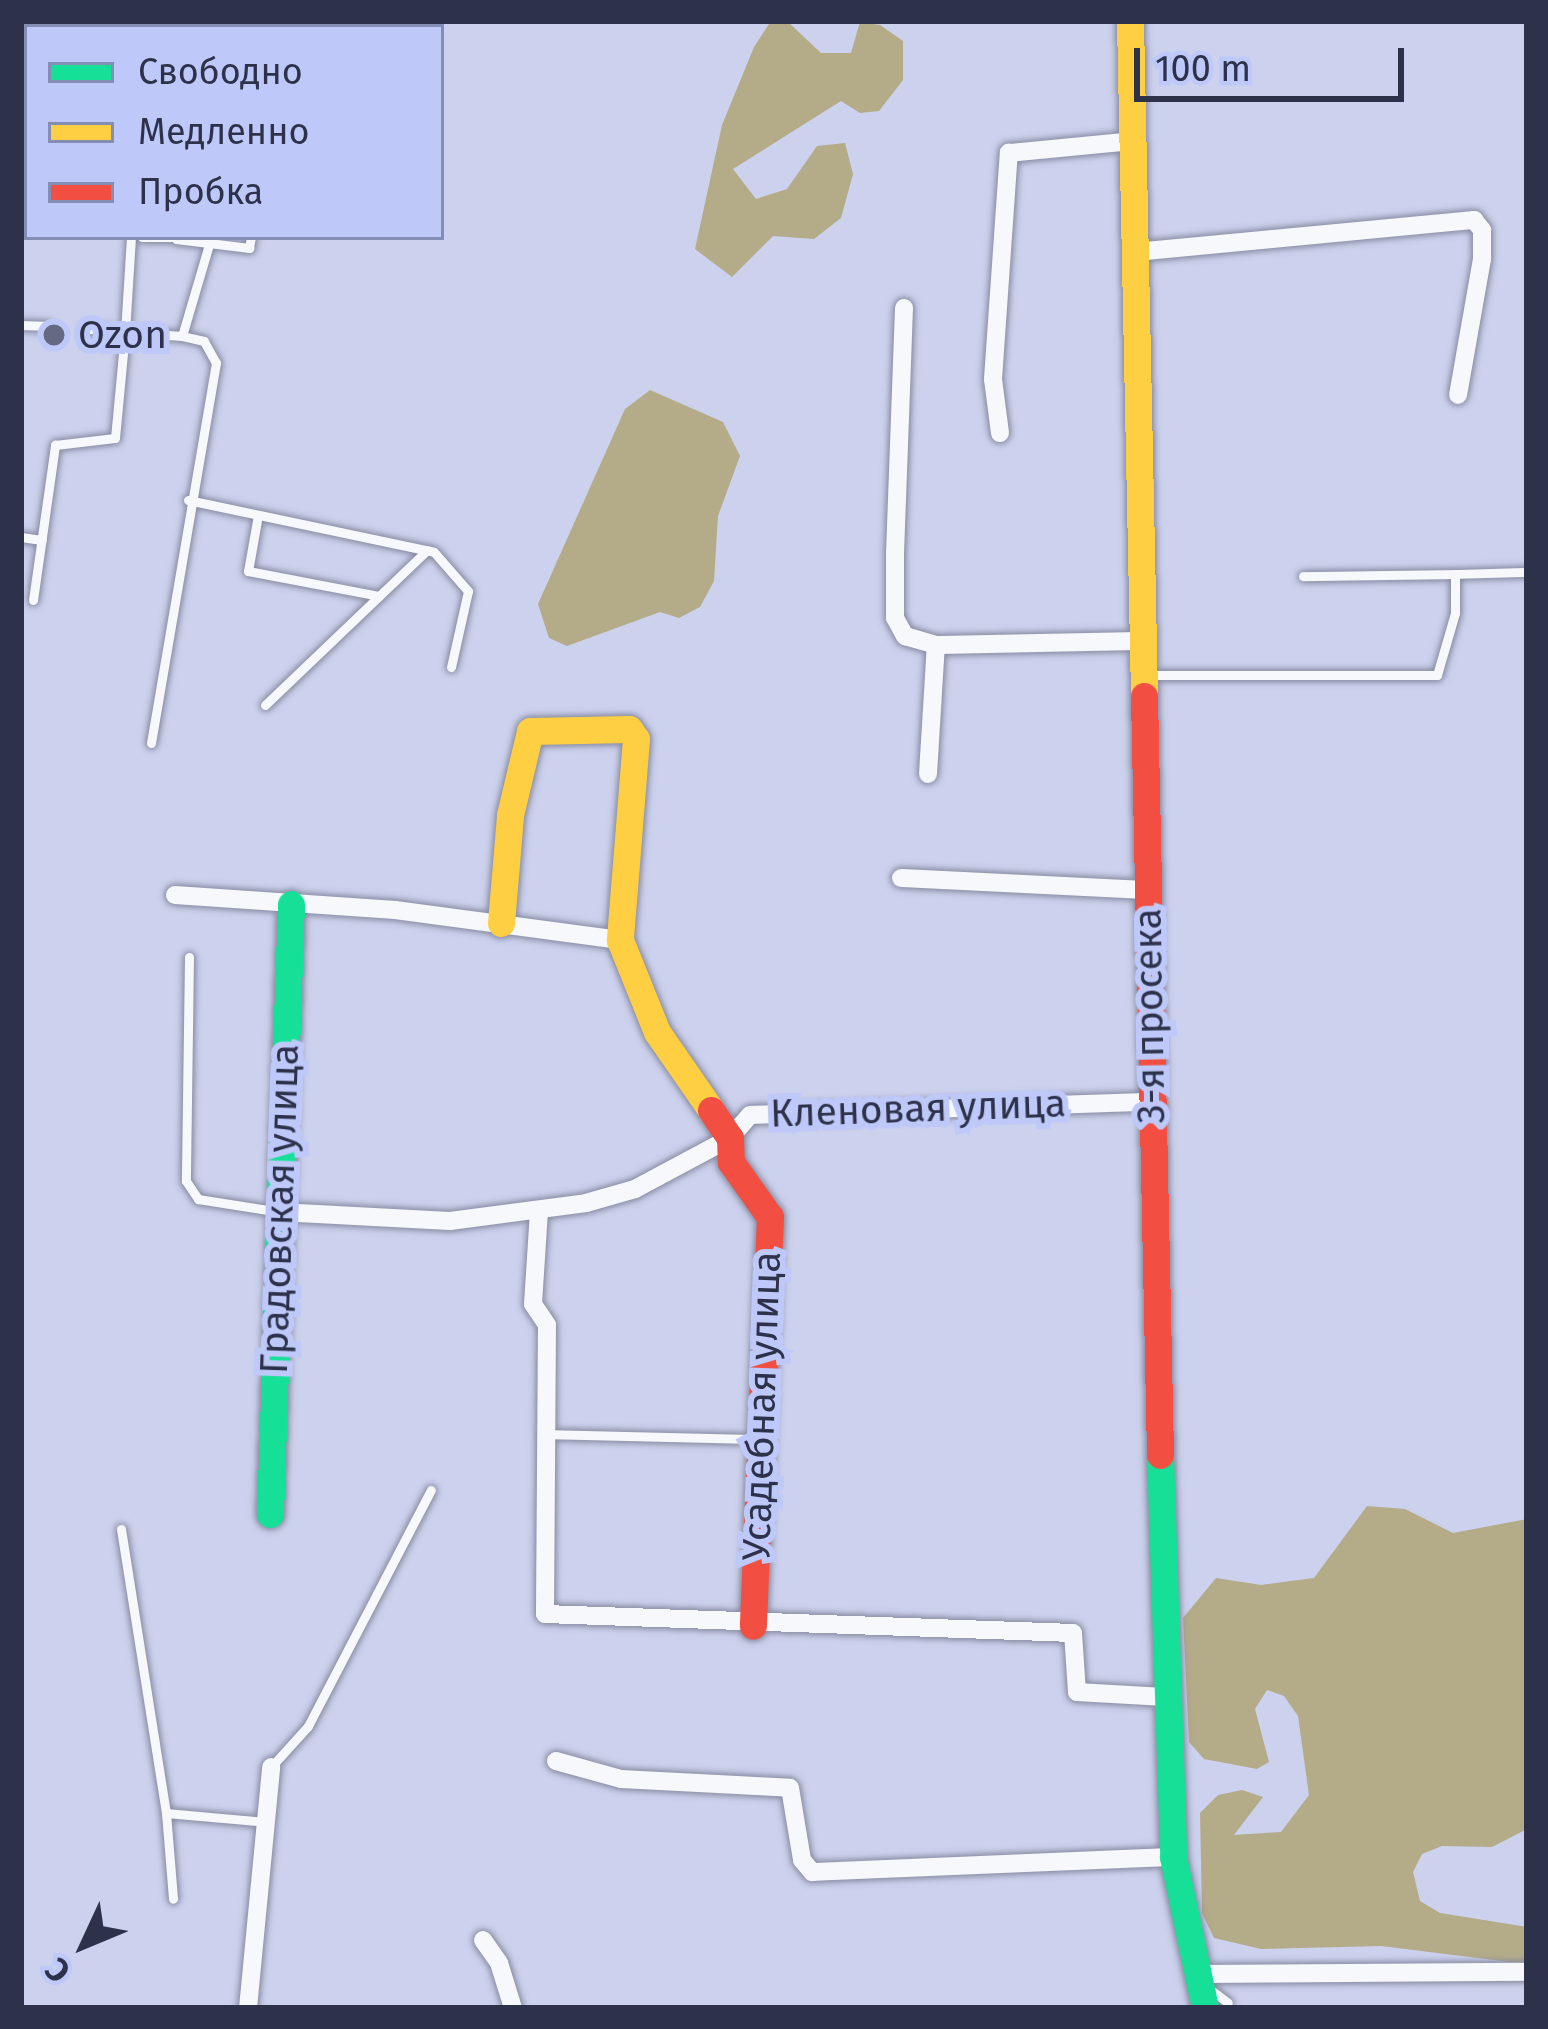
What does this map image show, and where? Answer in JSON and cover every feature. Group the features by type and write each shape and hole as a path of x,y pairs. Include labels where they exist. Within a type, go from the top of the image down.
{"street":[{"name":"3-я просека","path":"1130,21 1165,1697 1173,1858 1209,1992"},
{"path":"1000,434 993,380 1009,153 1132,142"},
{"path":"1135,252 1474,220 1482,259 1458,395"},
{"path":"904,308 895,618 905,636 936,645 1142,641"},
{"path":"928,774 936,645"},
{"name":"Усадебная улица","path":"501,923 510,815 530,731 629,729 636,739 620,940 657,1032 730,1138 731,1162 770,1217 753,1626"},
{"path":"901,878 1147,890"},
{"path":"175,895 501,923 620,940"},
{"name":"Градовская улица","path":"269,1514 291,904"},
{"name":"Кленовая улица","path":"279,1212 450,1221 539,1211 635,1189 730,1138 750,1114 1151,1102"},
{"path":"539,1211 533,1304 547,1325 545,1614 753,1626 1073,1633 1077,1692 1165,1697"},
{"path":"556,1761 622,1779 794,1790 802,1860 812,1872 1173,1858"},
{"path":"248,2008 271,1767"},
{"path":"483,1940 500,1963 513,2008"},
{"path":"1209,1992 1527,1972"}],"lane":[{"path":"33,600 55,445 116,438 131,240"},
{"path":"187,240 249,248 250,240"},
{"path":"182,336 209,244"},
{"path":"21,326 49,326"},
{"path":"87,329 204,341 216,363 188,500 151,743"},
{"path":"188,500 427,550 446,559 468,591 451,667"},
{"path":"258,515 248,571 379,596"},
{"path":"21,537 42,540"},
{"path":"265,705 427,550"},
{"path":"1303,576 1527,572"},
{"path":"1143,675 1437,675 1455,613 1455,574"},
{"path":"189,957 190,1191 198,1199 279,1212"},
{"path":"546,1434 758,1439"},
{"path":"271,1767 308,1726 431,1490"},
{"path":"121,1529 166,1814 173,1898"},
{"path":"166,1814 266,1822"}],"shaded area":[{"path":"787,21 821,53 851,53 860,22 880,25 903,41 903,80 879,111 860,113 841,101 733,169 756,199 787,189 817,146 845,143 853,174 841,218 814,239 773,236 732,277 695,249 722,125 754,47 769,24"},
{"path":"650,390 723,422 740,456 718,516 714,581 700,607 679,618 660,612 567,646 549,638 538,604 625,409"},
{"path":"1367,1506 1405,1509 1453,1533 1527,1519 1527,1829 1492,1847 1442,1846 1422,1854 1413,1872 1420,1901 1440,1913 1527,1927 1527,1964 1381,1946 1261,1949 1214,1938 1202,1913 1200,1813 1218,1795 1242,1790 1263,1797 1234,1835 1281,1832 1309,1795 1298,1716 1284,1696 1267,1690 1255,1709 1269,1762 1257,1769 1204,1759 1189,1742 1183,1618 1216,1578 1261,1585 1314,1578"}],"traffic: fast":[{"path":"270,1514 291,904"},
{"path":"1160,1455 1173,1857 1205,2008"}],"traffic: slow":[{"path":"1130,21 1144,696"},
{"path":"501,923 510,815 530,731 629,729 636,739 620,940 657,1032 711,1110"}],"traffic: jam":[{"path":"1144,696 1160,1455"},
{"path":"711,1110 730,1138 731,1162 770,1217 753,1626"}],"place":[{"name":"Ozon","path":"54,335"}]}
